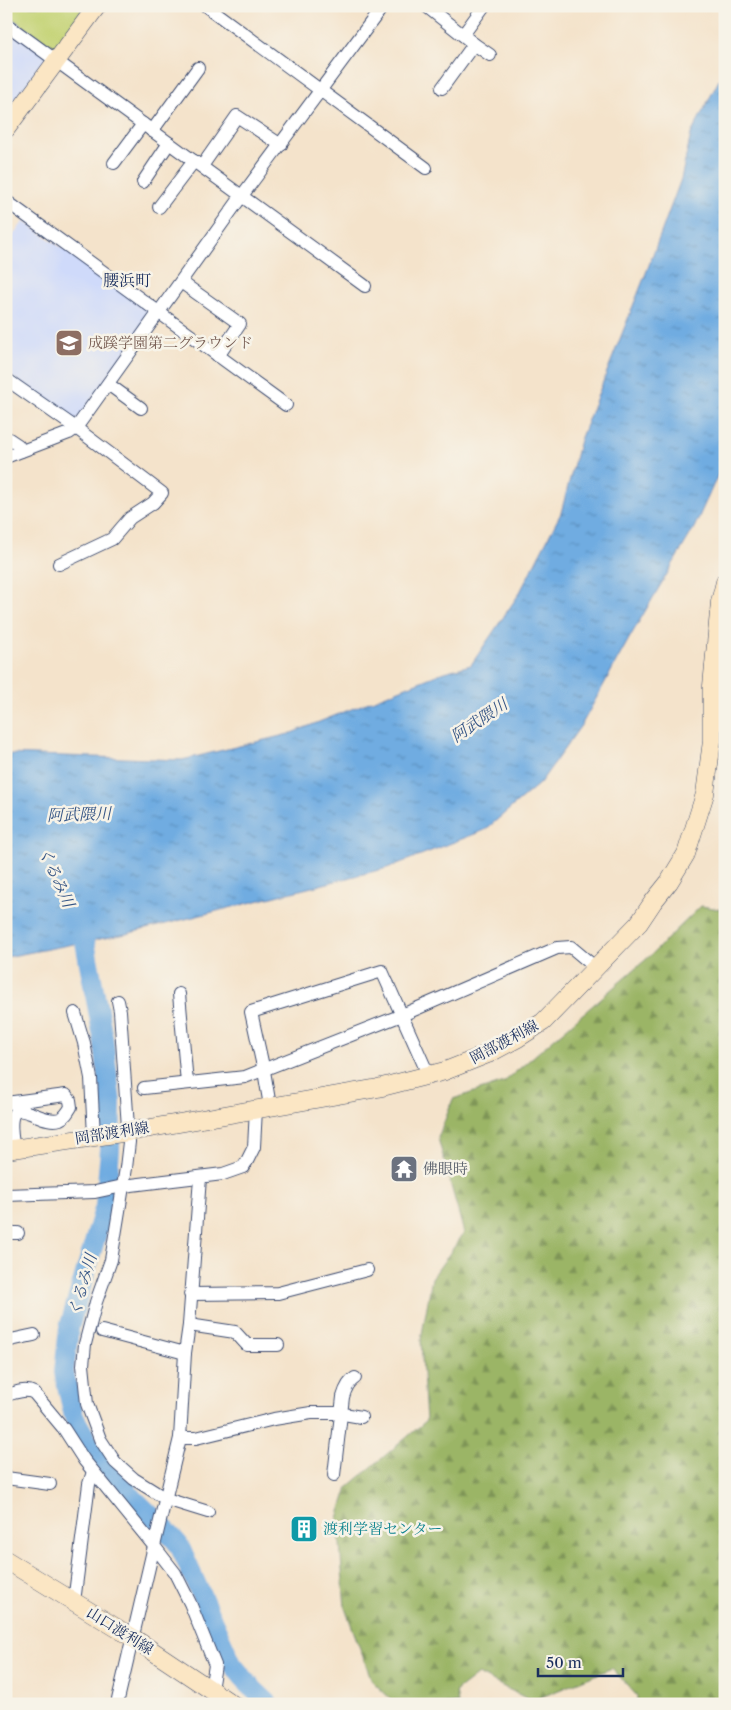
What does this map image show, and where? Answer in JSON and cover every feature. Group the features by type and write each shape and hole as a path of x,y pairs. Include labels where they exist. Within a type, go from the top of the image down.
{"main road":[{"path":"6,129 97,6"},
{"name":"岡部渡利線","path":"10,1150 96,1135 128,1132 378,1088 445,1071 488,1054 543,1022 639,923 652,902 669,882 686,854 705,794 712,741 712,686 720,602 725,582"},
{"name":"山口渡利線","path":"6,1560 133,1638 232,1704"}],"street":[{"path":"206,6 426,168"},
{"path":"6,457 69,433 76,428 242,197 383,6"},
{"path":"426,6 474,44 490,54"},
{"path":"463,35 484,6"},
{"path":"6,24 58,60 147,128 198,163 365,286"},
{"path":"442,88 474,44"},
{"path":"114,163 147,128 198,68"},
{"path":"159,207 237,116 281,144"},
{"path":"143,182 169,143"},
{"path":"6,201 286,405"},
{"path":"181,282 240,324 218,356"},
{"path":"6,379 76,428 162,493 153,503 130,518 112,538 59,564"},
{"path":"108,384 141,408"},
{"path":"6,437 18,445 21,451"},
{"path":"144,1088 245,1078 402,1015 557,948 570,948 596,968"},
{"path":"6,1195 95,1192 123,1186 200,1178 223,1174 242,1167 254,1147 263,1108 264,1071 251,1012 382,971 428,1074"},
{"path":"179,994 187,1083"},
{"path":"118,1001 128,1150 111,1260 96,1302 85,1344 83,1365 86,1404 100,1439 116,1462 134,1479 166,1499 208,1512"},
{"path":"75,1013 84,1043 91,1078 96,1135"},
{"path":"6,1103 66,1095 70,1100 71,1107 67,1114 55,1120 24,1110 17,1112 10,1126 10,1150"},
{"path":"117,1704 180,1438 185,1353 189,1325 200,1178"},
{"path":"190,1294 278,1293 367,1270"},
{"path":"189,1325 235,1332 247,1345 278,1345"},
{"path":"102,1332 185,1353"},
{"path":"6,1341 34,1334"},
{"path":"334,1475 343,1397 346,1387 355,1378"},
{"path":"6,1408 7,1394 24,1391 34,1393 64,1429 93,1472 154,1546 179,1581 215,1665 211,1690"},
{"path":"180,1438 196,1438 274,1419 311,1413 341,1413 361,1417"},
{"path":"74,1602 89,1484 93,1472"},
{"path":"6,1478 50,1484"}],"shaded area":[{"path":"6,6 89,6 6,119"},
{"name":"成蹊学園第二グラウンド","path":"24,221 153,313 75,422 6,373 6,244"}],"green space":[{"path":"6,6 85,6 56,49 6,14"},
{"path":"701,906 725,910 725,1704 637,1704 637,1696 612,1668 532,1701 478,1674 456,1691 458,1704 396,1704 372,1681 345,1608 338,1518 348,1487 426,1421 421,1340 432,1278 464,1233 438,1138 453,1099 504,1082 651,955"}],"water":[{"name":"阿武隈川","path":"725,75 725,459 694,528 582,724 540,783 485,830 387,868 126,934 6,957 6,754 182,760 289,734 444,672 471,665 519,594 561,513 580,440 681,179 691,134 719,80"}],"waterway":[{"name":"くるみ川","path":"76,918 84,937 103,1037 111,1103 110,1150 105,1206 69,1328 64,1372 74,1417 92,1449 134,1499 179,1545 232,1664 251,1687 269,1704"}],"place":[{"name":"成蹊学園第二グラウンド","path":"69,343"},
{"name":"佛眼時","path":"404,1169"},
{"name":"渡利学習センター","path":"304,1529"}],"district":[{"name":"腰浜町","path":"127,280"}]}
